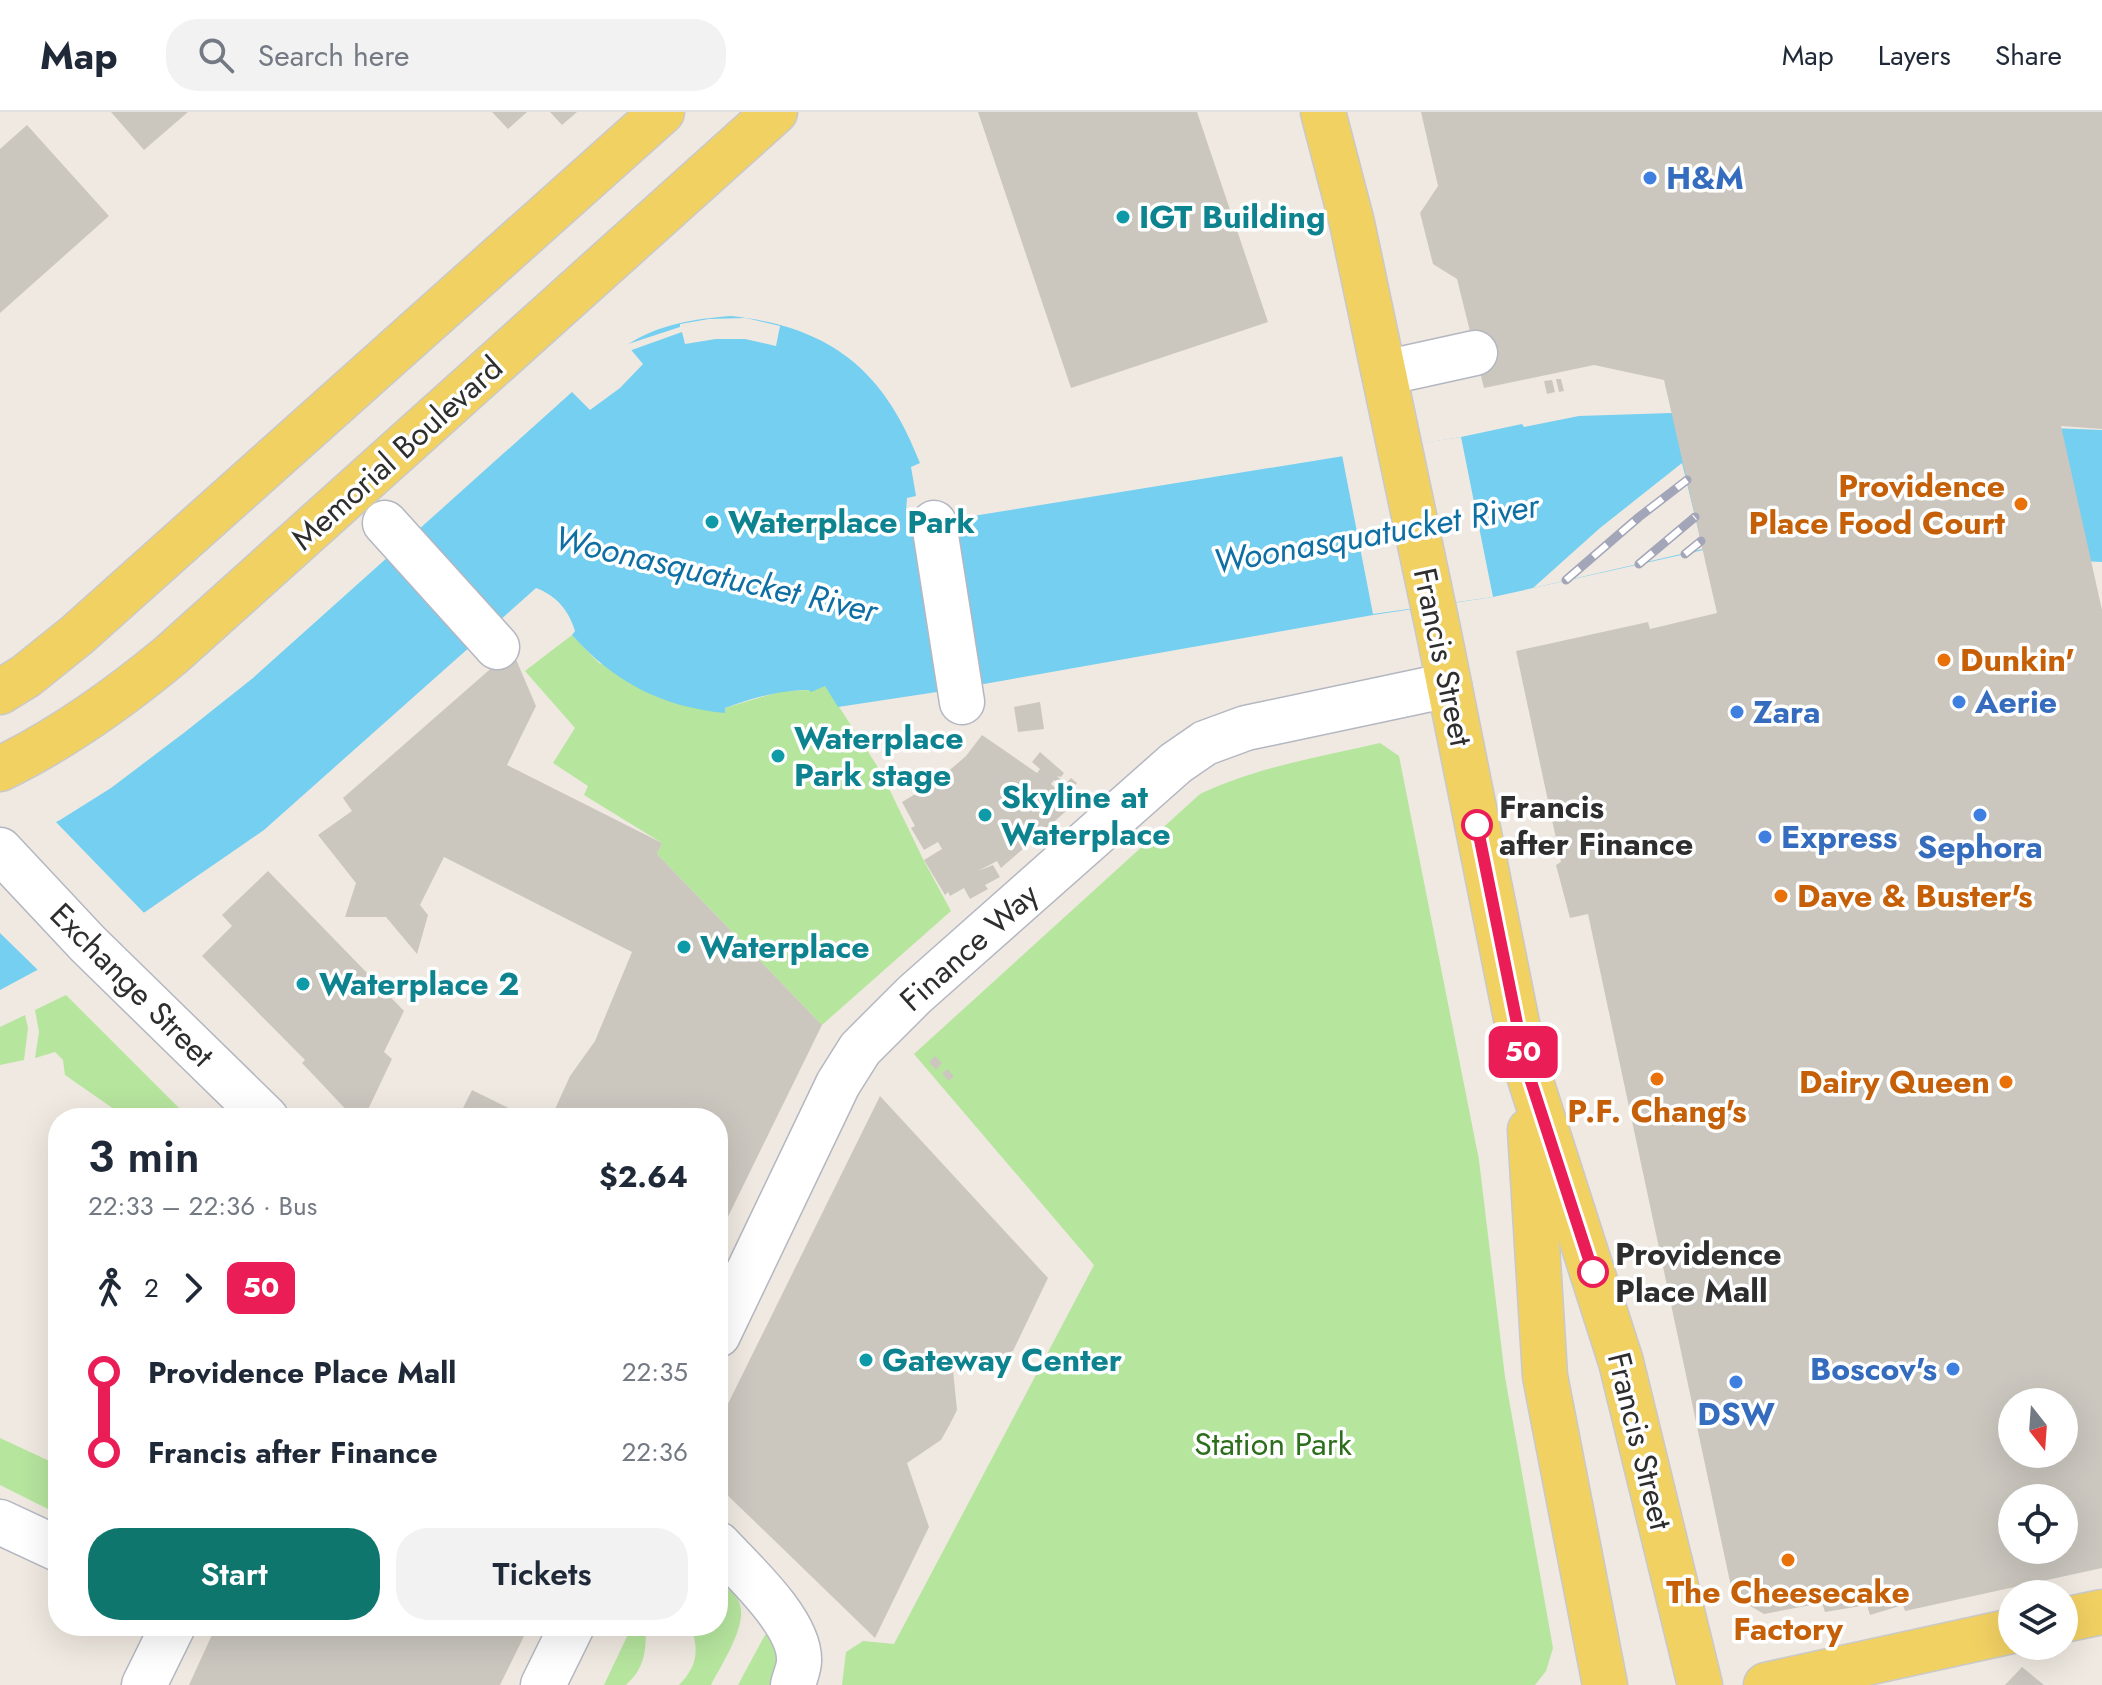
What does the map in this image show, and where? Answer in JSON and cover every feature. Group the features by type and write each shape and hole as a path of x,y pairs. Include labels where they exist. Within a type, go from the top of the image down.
{"main road":[{"path":"0,692 26,676 77,635 662,112"},
{"name":"Memorial Boulevard","path":"0,769 66,733 154,669 775,112"},
{"name":"Francis Street","path":"1323,112 1345,190 1384,373 1525,1063 1621,1362 1700,1685"},
{"name":"Francis Street","path":"1525,1063 1545,1376 1605,1685"},
{"path":"2078,1617 2102,1612"},
{"path":"1778,1684 1998,1634"}],"street":[{"path":"1384,373 1475,353"},
{"path":"385,523 497,647"},
{"path":"934,523 962,702"},
{"name":"Finance Way","path":"728,1314 838,1084 860,1049 914,995 1184,756 1219,737 1246,728 1449,685"},
{"name":"Exchange Street","path":"0,850 88,944 256,1108"},
{"path":"0,1522 48,1544"},
{"path":"728,1555 778,1610 791,1631 800,1659 793,1685"},
{"path":"144,1685 168,1636"},
{"path":"543,1685 567,1636"}],"green space":[{"path":"572,635 599,663 725,712 725,708 782,691 810,690 825,685 881,772 951,911 822,1025 657,854 662,843 584,795 588,786 553,763 575,728 525,671"},
{"name":"Station Park","path":"1380,743 1399,756 1479,1160 1505,1377 1553,1648 1546,1671 1535,1685 842,1685 846,1652 863,1641 894,1644 1094,1265 914,1054 1200,794 1266,770"},
{"path":"66,995 179,1108 112,1108 65,1075 63,1060 55,1052 35,1058 39,1032 35,1010"},
{"path":"25,1015 28,1028 24,1060 0,1065 0,1027"},
{"path":"0,1438 48,1460 48,1509 0,1485"},
{"path":"728,1589 739,1602 741,1611 737,1633 727,1656 711,1685 679,1685 693,1664 693,1636 728,1636"},
{"path":"769,1634 776,1646 778,1659 771,1685 738,1685 765,1635"},
{"path":"627,1636 646,1636 641,1665 632,1679 626,1685 604,1685"}],"water":[{"name":"Woonasquatucket River","path":"731,316 798,331 825,343 850,359 871,379 906,430 920,463 911,467 916,496 907,498 906,512 911,526 1461,437 1522,424 1524,427 1579,416 1671,413 2102,430 2102,562 1735,543 1493,597 1373,615 950,690 838,707 825,686 811,692 787,691 756,698 725,708 725,713 680,705 622,679 572,635 575,631 561,605 536,588 264,830 145,912 0,990 0,851 60,820 111,788 253,678 572,392 590,410 620,388 643,364 627,345 677,324"}],"pier":[{"path":"746,318 780,326 776,346 745,339 716,339 685,344 682,332 629,351 625,345 680,327 680,324"},
{"path":"1461,437 1493,597 1373,614 1342,455"},
{"path":"1682,463 1703,549 1533,588 1600,528"},
{"path":"53,819 147,916 41,973 0,933 0,846"}],"building":[{"path":"111,112 188,112 144,150"},
{"path":"492,112 527,112 508,129"},
{"path":"550,112 577,112 562,125"},
{"name":"IGT Building","path":"978,112 1197,112 1268,322 1071,388"},
{"name":"Providence Place Mall","path":"1421,112 2102,112 2102,429 2061,426 2102,610 2102,1568 2047,1580 1998,1580 1998,1591 1905,1611 1903,1605 1870,1615 1867,1605 1825,1612 1822,1603 1764,1614 1733,1596 1588,914 1570,918 1556,865 1561,862 1516,651 1648,622 1650,629 1717,613 1664,380 1594,365 1484,388 1457,279 1433,264 1420,213 1438,186"},
{"path":"27,125 109,216 0,313 0,149"},
{"path":"1556,379 1561,379 1564,391 1559,392"},
{"path":"1552,380 1555,392 1547,394 1544,381"},
{"name":"Waterplace","path":"512,650 536,706 507,765 662,843 657,854 822,1025 728,1217 728,1108 556,1108 570,1076 595,1041 632,952 444,857 420,905 428,915 417,954 386,917 345,917 356,883 318,835 352,811 343,798"},
{"path":"1040,702 1044,729 1018,732 1014,707"},
{"name":"Skyline at Waterplace","path":"982,735 1037,773 1040,769 1032,762 1040,752 1064,773 1061,777 1057,776 1061,780 1058,783 1054,780 1051,784 1073,805 1001,868 997,861 978,871 993,865 1000,877 985,885 988,889 970,899 964,888 950,896 948,892 945,895 924,860 942,849 938,842 924,850 911,828 915,826 902,802 937,781 966,756"},
{"path":"1071,778 1077,783 1071,789 1065,784"},
{"name":"Waterplace 2","path":"268,871 404,1011 384,1052 392,1059 369,1108 345,1108 302,1063 305,1060 202,956 232,926 222,915"},
{"path":"935,1056 942,1063 936,1070 929,1062"},
{"path":"948,1069 954,1077 948,1081 942,1073"},
{"path":"472,1090 509,1108 463,1108"},
{"name":"Gateway Center","path":"880,1096 1048,1278 1013,1351 953,1370 957,1410 941,1440 907,1463 929,1527 875,1638 728,1496 728,1404"},
{"path":"211,1636 524,1636 500,1685 189,1685"},
{"path":"2022,1667 2044,1685 2005,1685"}],"railway":[{"path":"1566,580 1687,480"},
{"path":"1639,564 1695,517"},
{"path":"1685,554 1701,541"}],"bus line":[{"name":"50","path":"1477,825 1525,1063 1593,1272"}],"place":[{"name":"H&M","path":"1650,178"},
{"name":"IGT Building","path":"1123,217"},
{"name":"Providence Place Food Court","path":"2021,504"},
{"name":"Waterplace Park","path":"712,522"},
{"name":"Dunkin'","path":"1944,660"},
{"name":"Aerie","path":"1959,702"},
{"name":"Zara","path":"1737,712"},
{"name":"Waterplace Park stage","path":"778,756"},
{"name":"Skyline at Waterplace","path":"985,815"},
{"name":"Sephora","path":"1980,815"},
{"name":"Francis after Finance","path":"1477,825"},
{"name":"Express","path":"1765,837"},
{"name":"Dave & Buster's","path":"1781,896"},
{"name":"Waterplace","path":"684,947"},
{"name":"Waterplace 2","path":"303,984"},
{"name":"P.F. Chang's","path":"1657,1079"},
{"name":"Dairy Queen","path":"2006,1082"},
{"name":"Providence Place Mall","path":"1593,1272"},
{"name":"Gateway Center","path":"866,1360"},
{"name":"Boscov's","path":"1953,1369"},
{"name":"DSW","path":"1736,1382"},
{"name":"The Cheesecake Factory","path":"1788,1560"}]}
